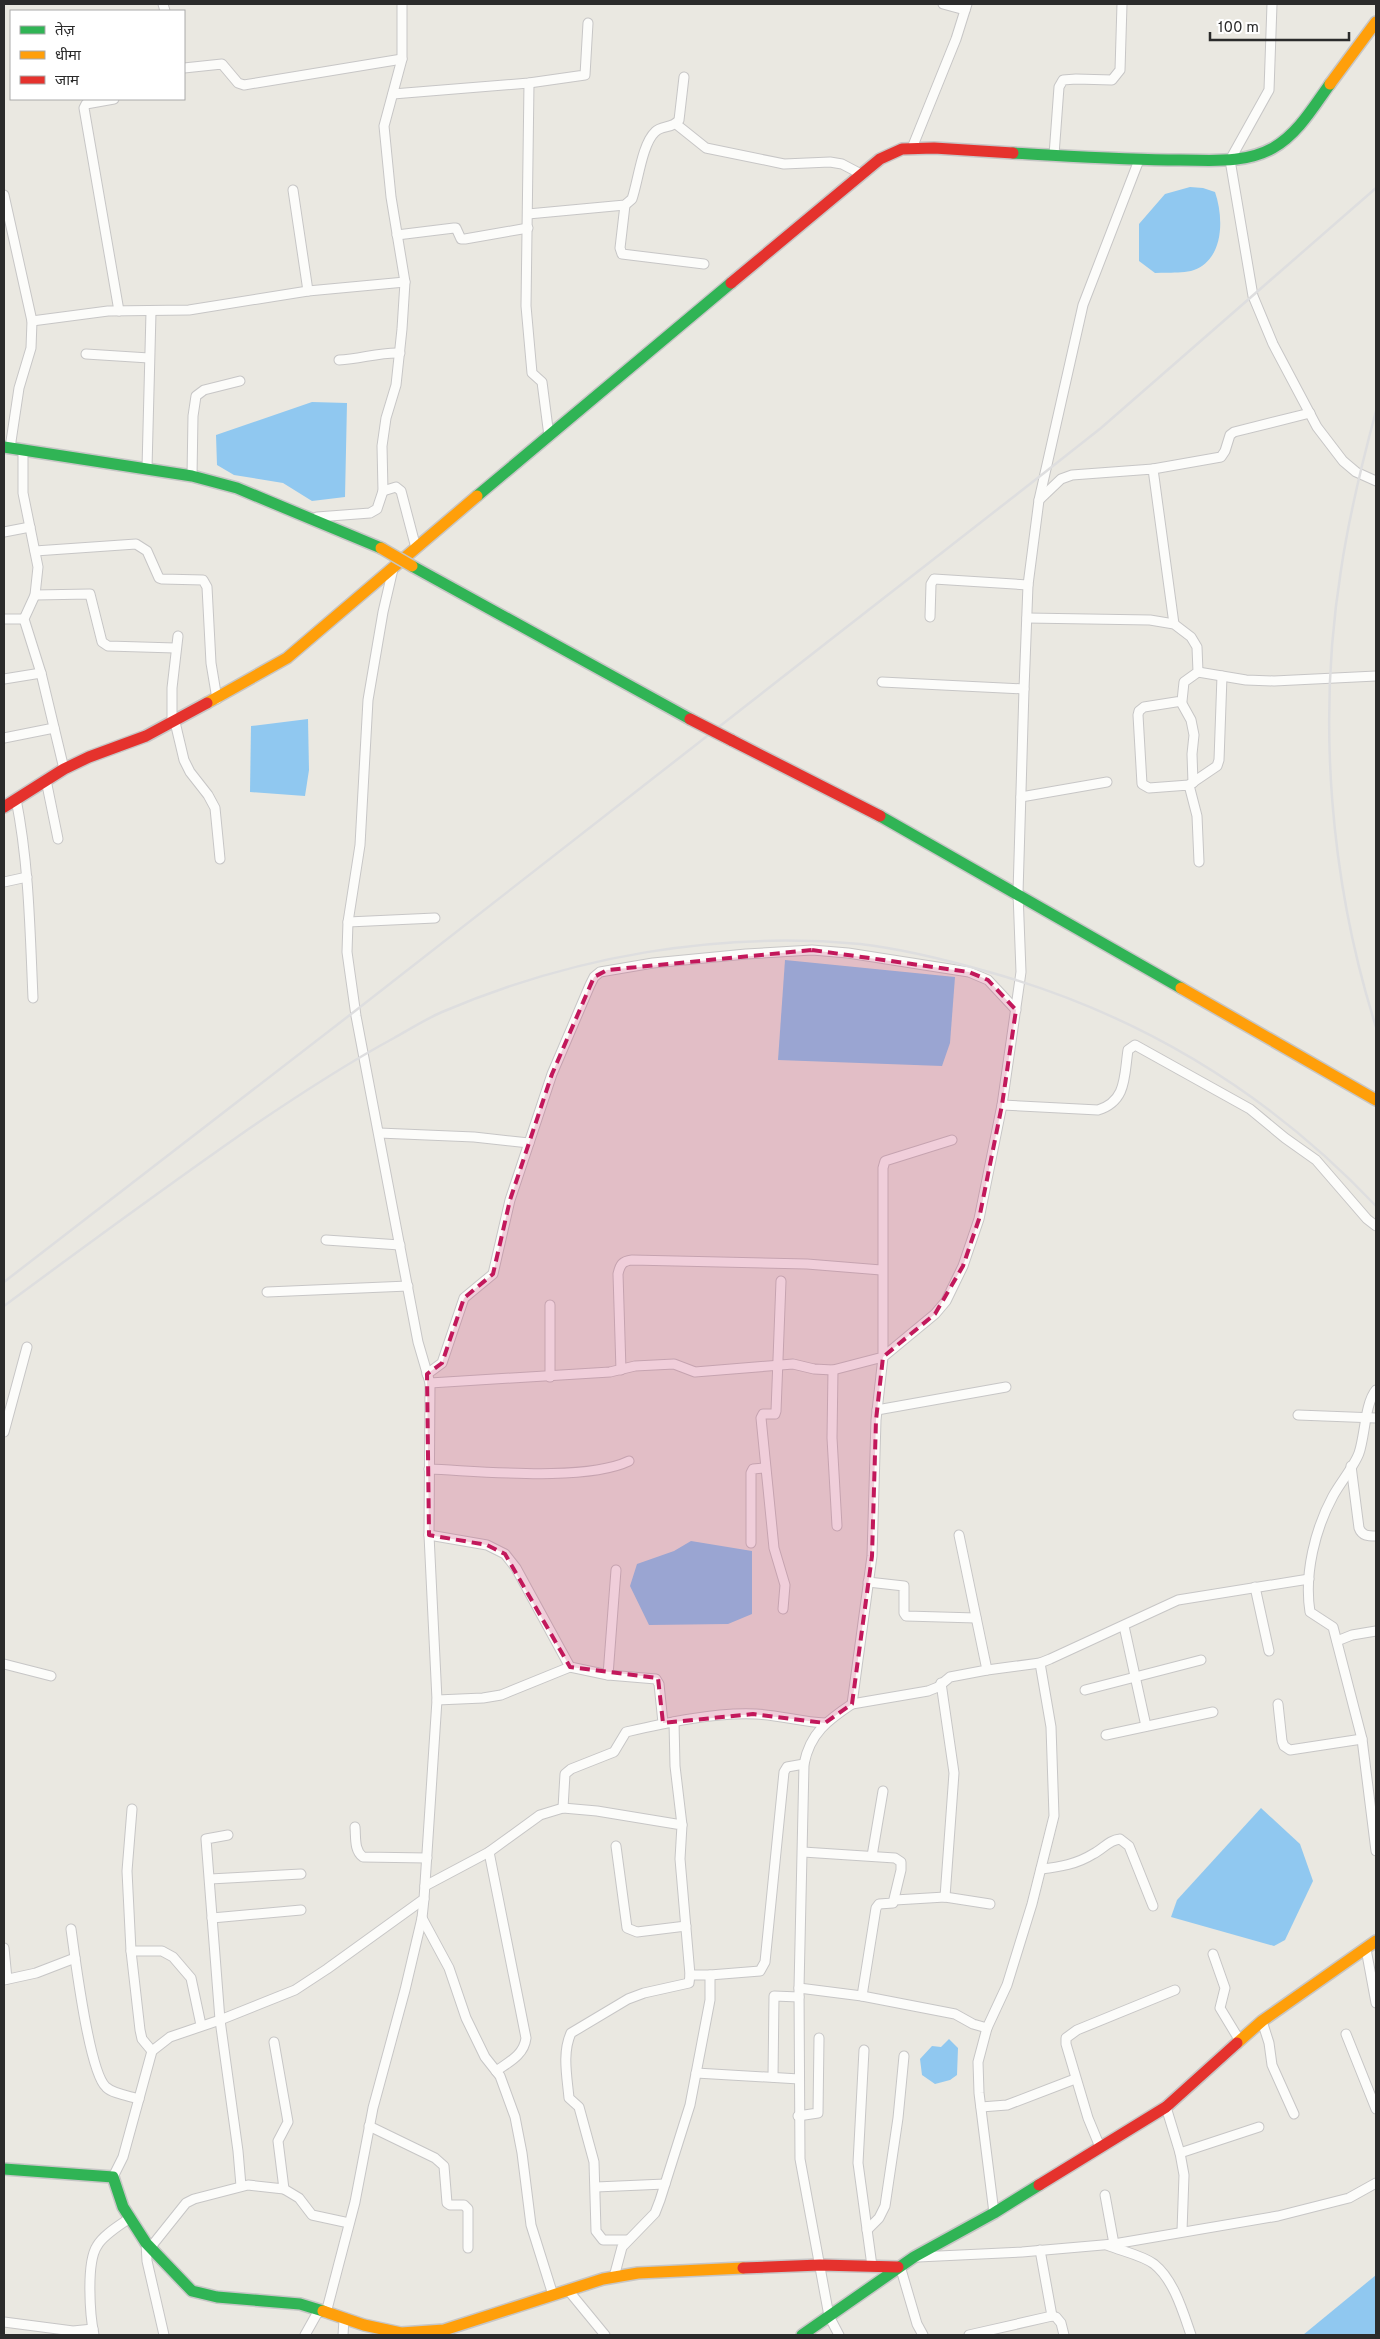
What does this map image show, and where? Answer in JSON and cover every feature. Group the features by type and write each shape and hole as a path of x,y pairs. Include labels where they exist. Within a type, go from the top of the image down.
{"main road":[{"path":"4,807 64,769 174,723 217,700 286,658 861,174 892,153 912,148 1138,160 1230,160 1255,156 1273,148 1286,139 1302,122 1376,22"},
{"path":"7,448 147,468 192,476 237,488 312,517 381,548 690,719 911,832 1376,1100"},
{"path":"802,2335 899,2266 994,2212 1166,2107 1262,2022 1376,1941"},
{"path":"4,2169 113,2177 124,2207 148,2245 192,2291 217,2297 300,2304 344,2319 400,2333 415,2334 444,2330 614,2277 638,2274 820,2265 899,2266"}],"street":[{"path":"312,517 370,513 378,509 383,491 382,446 386,418 396,385 405,282 397,235 384,126 402,59 402,4"},
{"path":"912,148 956,39 966,7 943,4"},
{"path":"1054,155 1059,87 1063,80 1076,78 1112,80 1120,70 1122,4"},
{"path":"1272,4 1269,90 1266,99 1230,160 1253,296 1273,344 1317,427 1344,461 1356,472 1376,481"},
{"path":"393,94 529,83 585,75 588,23"},
{"path":"185,68 222,64 238,83 244,85 402,59"},
{"path":"528,214 625,205 632,200 647,145 653,133 658,129 676,124 679,120 684,77"},
{"path":"529,83 526,306 532,373 542,382 550,436"},
{"path":"108,100 86,104 84,108 119,311"},
{"path":"676,124 706,148 784,164 830,162 842,164 861,174"},
{"path":"428,1379 550,1377 622,1370 634,1366 674,1364 695,1372 793,1364 814,1369 833,1370 883,1357 935,1314 946,1300 964,1266 979,1219 1002,1106 1021,972 1018,893 1024,689 1028,585 1039,500 1083,305 1138,160"},
{"path":"292,190 308,291"},
{"path":"4,195 32,321 31,348 19,388 7,448"},
{"path":"625,205 620,248 622,254 704,264"},
{"path":"397,235 456,228 461,239 465,239 528,228"},
{"path":"32,321 119,311 189,310 308,291 405,282"},
{"path":"147,468 150,312"},
{"path":"339,360 362,359 388,353 400,353"},
{"path":"86,354 149,358"},
{"path":"192,476 193,416 196,396 204,390 240,381"},
{"path":"1039,500 1061,479 1072,475 1152,469 1221,457 1224,455 1230,435 1234,432 1310,413"},
{"path":"23,450 23,493 38,568 35,595 24,619 41,673 64,769"},
{"path":"1152,469 1174,624"},
{"path":"383,491 396,487 401,491 416,548"},
{"path":"4,532 30,528"},
{"path":"35,551 136,544 147,551 159,578 203,580 207,587 211,662 217,700"},
{"path":"305,2335 322,2312 349,2223 369,2126 422,1918 437,1700 429,1535 428,1379 418,1342 348,965 348,922 360,845 368,700 383,612 393,568"},
{"path":"930,617 934,579 1028,585"},
{"path":"35,595 90,594 102,642 108,646 175,648"},
{"path":"1027,618 1150,620 1174,624 1191,637 1197,647 1198,672"},
{"path":"4,619 24,619"},
{"path":"178,636 175,648 172,688 174,723 184,760 214,808 220,859"},
{"path":"1199,862 1197,816 1191,784 1194,735 1191,720 1181,702 1184,682 1198,672 1246,680 1274,681 1376,676"},
{"path":"4,679 41,673"},
{"path":"1181,702 1144,707 1139,710 1141,780 1145,787 1191,784 1217,766 1220,760 1222,676"},
{"path":"882,682 1024,689"},
{"path":"4,738 54,728"},
{"path":"46,780 58,839"},
{"path":"1020,797 1107,782"},
{"path":"16,799 23,833 28,877 33,998"},
{"path":"4,882 28,877"},
{"path":"348,922 435,918"},
{"path":"428,1379 442,1363 464,1298 494,1274 510,1200 552,1074 594,976 607,970 653,962 812,950 848,953 969,972 988,980 1016,1010"},
{"path":"1002,1106 1098,1110 1110,1106 1121,1090 1128,1050 1135,1045 1250,1109 1285,1138 1316,1160 1366,1219 1376,1226"},
{"path":"379,1133 474,1136 529,1143"},
{"path":"852,1704 872,1556 877,1410 883,1357 884,1161 952,1140"},
{"path":"326,1240 400,1245"},
{"path":"622,1370 618,1274 623,1262 632,1260 807,1264 882,1270"},
{"path":"782,1281 776,1413 763,1414 761,1418 774,1548 784,1585 783,1609"},
{"path":"267,1292 408,1286"},
{"path":"550,1304 550,1377"},
{"path":"4,1432 27,1347"},
{"path":"833,1370 832,1438 837,1526"},
{"path":"877,1410 1006,1386"},
{"path":"1376,1390 1369,1403 1372,1418 1359,1455 1327,1507 1317,1537 1309,1579 1310,1612 1333,1627 1362,1739 1376,1851"},
{"path":"1298,1415 1372,1418"},
{"path":"429,1469 571,1472 620,1466 629,1461"},
{"path":"1351,1466 1359,1528 1366,1536 1376,1536"},
{"path":"751,1543 751,1473 754,1469 765,1468"},
{"path":"429,1535 487,1545 505,1554 516,1568 570,1667"},
{"path":"959,1535 987,1670"},
{"path":"608,1675 616,1570"},
{"path":"839,2335 829,2316 802,2178 798,2116 804,1764 807,1749 824,1723 852,1704 928,1691 950,1677 1040,1663 1178,1600 1309,1579"},
{"path":"868,1582 904,1586 904,1613 906,1616 976,1618"},
{"path":"1255,1587 1269,1651"},
{"path":"1124,1626 1146,1726"},
{"path":"1337,1641 1352,1635 1376,1631"},
{"path":"1085,1690 1201,1660"},
{"path":"994,2212 981,2107 978,2062 987,2028 1007,1984 1041,1869 1054,1816 1051,1727 1040,1663"},
{"path":"4,1664 51,1676"},
{"path":"437,1700 483,1698 501,1695 570,1667 608,1675 656,1679 659,1684 663,1723"},
{"path":"941,1684 954,1773 945,1897"},
{"path":"1278,1704 1282,1741 1284,1746 1290,1750 1362,1739"},
{"path":"1106,1735 1213,1712"},
{"path":"563,1808 565,1774 570,1769 614,1752 626,1732 663,1723 753,1714 777,1715 806,1722 824,1723"},
{"path":"627,2240 603,2240 596,2231 594,2162 579,2107 569,2098 566,2054 571,2033 628,1999 664,1987 689,1984 690,1975 680,1859 682,1825 674,1722"},
{"path":"690,1975 760,1971 765,1962 784,1772 792,1765 804,1764"},
{"path":"872,1856 883,1791"},
{"path":"425,1886 489,1852 540,1815 563,1808 597,1811 682,1825"},
{"path":"132,1809 127,1871 131,1951 142,2039 152,2050"},
{"path":"355,1827 356,1848 363,1857 427,1858"},
{"path":"228,1835 206,1839 220,2020 241,2186"},
{"path":"1041,1869 1063,1867 1077,1862 1094,1854 1113,1840 1120,1839 1129,1846 1153,1906"},
{"path":"616,1846 627,1928 637,1932 686,1926"},
{"path":"489,1852 526,2038 525,2047 518,2055 496,2071"},
{"path":"803,1852 895,1858 900,1862 901,1870 895,1900 891,1905 879,1904 876,1908 862,1996"},
{"path":"210,1879 301,1874"},
{"path":"895,1900 945,1897 990,1904"},
{"path":"113,2177 122,2157 152,2050 170,2037 220,2020 295,1990 424,1899"},
{"path":"212,1918 301,1910"},
{"path":"422,1918 449,1968 466,2018 485,2056 496,2071 515,2117 522,2152 531,2224 553,2295"},
{"path":"71,1929 88,2035 100,2077 107,2088 139,2099"},
{"path":"4,1948 5,1980 36,1973 76,1958"},
{"path":"1366,1949 1376,2003"},
{"path":"131,1951 162,1950 173,1956 191,1978 201,2025"},
{"path":"1213,1954 1225,1988 1220,2008 1240,2041"},
{"path":"614,2277 622,2247 654,2213 665,2184 690,2105 710,2000 710,1975"},
{"path":"1100,2147 1075,2079 1066,2038 1070,2034 1175,1990"},
{"path":"773,2077 774,1996 799,1993 862,1996 955,2014 973,2024 987,2028"},
{"path":"1262,2022 1269,2043 1272,2065 1294,2114"},
{"path":"1346,2034 1376,2109"},
{"path":"798,2116 818,2113 819,2038"},
{"path":"274,2042 288,2122 278,2141 284,2188"},
{"path":"864,2050 858,2163 872,2266"},
{"path":"867,2230 879,2218 885,2206 897,2126 904,2056"},
{"path":"696,2073 799,2079"},
{"path":"981,2107 1007,2105 1075,2079"},
{"path":"1166,2107 1180,2153 1184,2175 1182,2231"},
{"path":"369,2126 435,2158 444,2166 447,2203 450,2205 464,2205 468,2209 468,2248"},
{"path":"1180,2153 1259,2126"},
{"path":"914,2257 1111,2245 1182,2231 1278,2216 1349,2198 1376,2183"},
{"path":"596,2187 665,2184"},
{"path":"164,2335 147,2261 148,2245 186,2203 241,2186 284,2188 299,2198 312,2214 349,2223"},
{"path":"1105,2196 1111,2245"},
{"path":"4,2322 93,2332 91,2274 94,2251 98,2244 130,2218"},
{"path":"1111,2245 1154,2264 1167,2280 1182,2309 1192,2335"},
{"path":"1040,2250 1052,2316"},
{"path":"899,2266 917,2324 923,2335"},
{"path":"568,2290 605,2335"},
{"path":"969,2335 1052,2316 1056,2316 1061,2324 1064,2335"},
{"path":"343,2335 344,2319"}],"highlighted area":[{"path":"812,950 969,972 988,980 1016,1010 1002,1105 979,1219 963,1266 935,1314 883,1357 876,1420 872,1556 852,1704 825,1723 753,1714 663,1723 658,1678 570,1667 505,1554 487,1545 429,1535 427,1374 442,1363 464,1298 493,1274 510,1200 552,1074 590,985 594,977 607,970"}],"water":[{"path":"1190,187 1203,188 1215,192 1220,214 1219,237 1216,247 1204,265 1194,270 1155,273 1139,261 1139,224 1165,194"},
{"path":"312,402 347,403 345,497 312,501 283,483 234,475 217,465 216,435"},
{"path":"308,719 309,770 305,796 250,792 251,726"},
{"path":"785,960 955,977 950,1043 942,1066 778,1060"},
{"path":"691,1541 752,1551 752,1614 728,1624 649,1625 630,1586 637,1564 674,1551"},
{"path":"1261,1808 1300,1844 1313,1881 1285,1940 1274,1946 1171,1917 1177,1900"},
{"path":"949,2039 958,2048 957,2075 950,2080 935,2084 922,2075 920,2059 932,2046 941,2047"},
{"path":"1376,2275 1376,2335 1303,2335"}],"railway":[{"path":"4,1282 355,1011 1101,428 1376,188"},
{"path":"1376,411 1356,490 1341,570 1330,684 1329,742 1338,858 1360,972 1376,1027"},
{"path":"4,1306 157,1194 268,1116 375,1048 442,1012 492,992 594,962 647,952 753,941 807,941 860,944 892,949 941,959 989,972 1044,989 1098,1010 1199,1062 1246,1093 1335,1165 1376,1206"}],"traffic: fast":[{"path":"1013,153 1159,160 1227,160 1251,157 1273,148 1290,135 1305,119 1330,84"},
{"path":"477,496 731,283"},
{"path":"4,447 192,476 237,488 381,548"},
{"path":"412,566 690,719"},
{"path":"880,816 1181,988"},
{"path":"4,2169 113,2177 123,2207 146,2243 192,2291 217,2297 300,2304 323,2311"},
{"path":"802,2335 914,2257 994,2213 1039,2185"}],"traffic: slow":[{"path":"1330,84 1376,22"},
{"path":"207,703 287,658 477,496"},
{"path":"381,548 412,566"},
{"path":"1181,988 1376,1100"},
{"path":"1237,2043 1262,2021 1376,1941"},
{"path":"323,2311 364,2325 401,2333 444,2330 603,2279 638,2273 743,2268"}],"traffic: jam":[{"path":"731,283 880,159 902,149 934,148 1013,153"},
{"path":"4,807 64,769 89,757 146,736 207,703"},
{"path":"690,719 731,740"},
{"path":"731,740 880,816"},
{"path":"1039,2185 1166,2107 1237,2043"},
{"path":"743,2268 820,2265 898,2267"}]}
